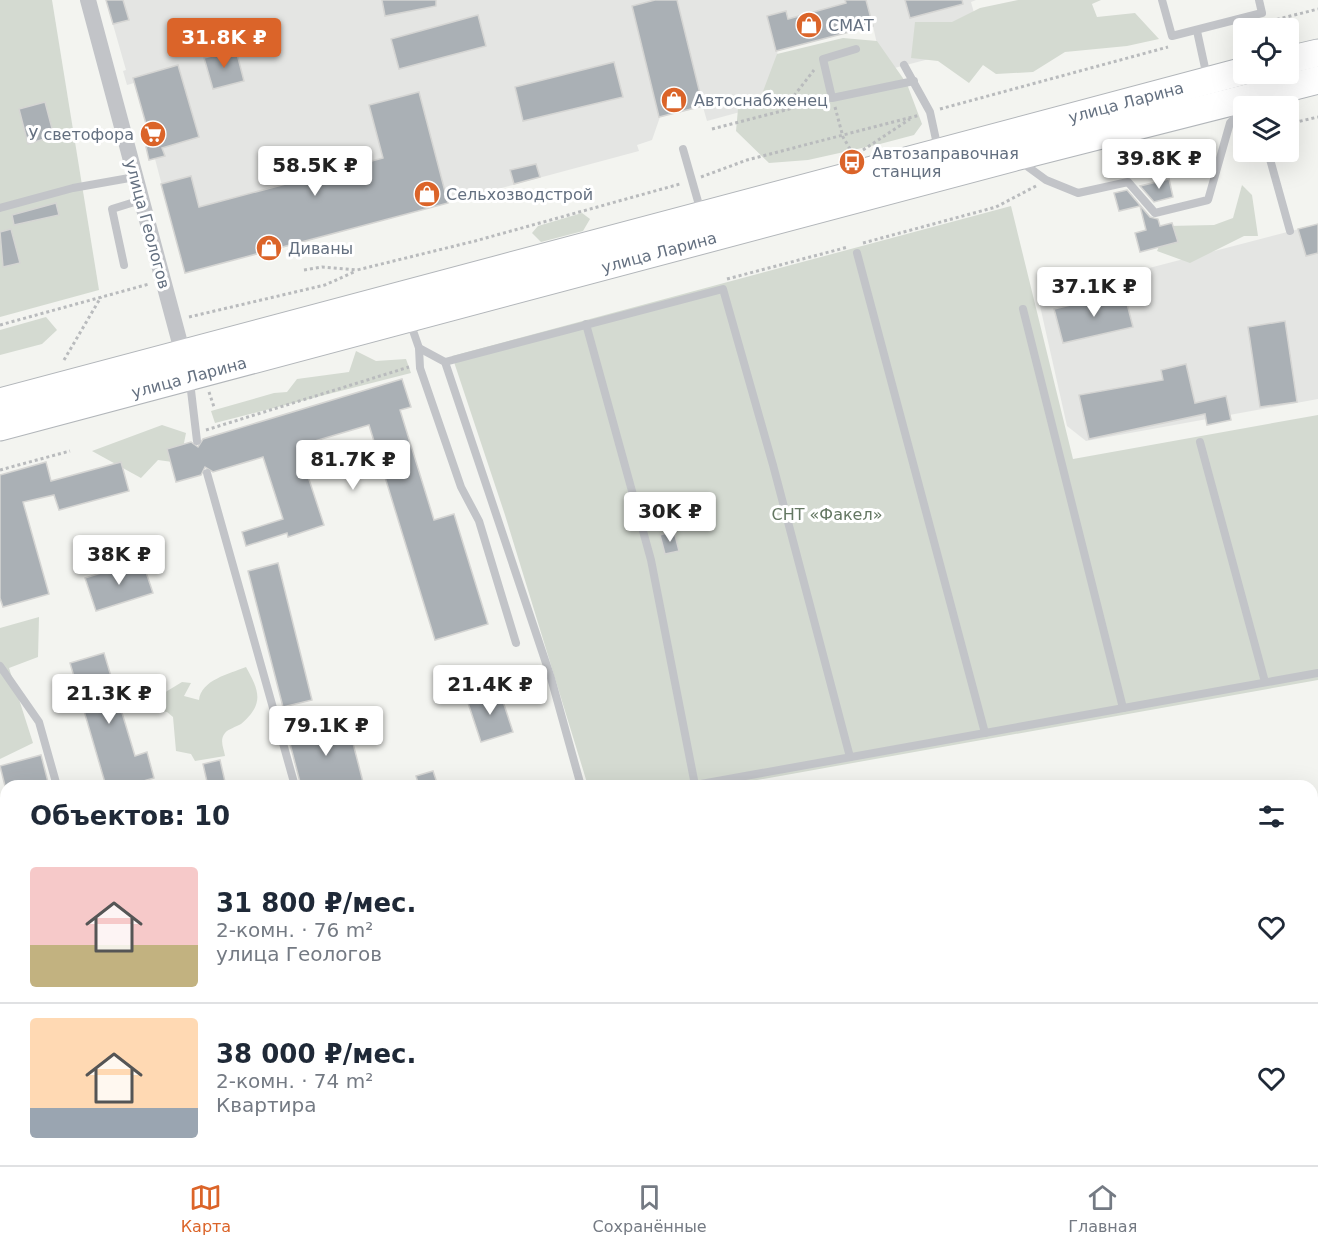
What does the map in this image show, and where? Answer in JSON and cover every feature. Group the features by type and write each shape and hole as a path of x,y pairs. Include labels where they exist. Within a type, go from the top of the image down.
{"main road":[{"path":"1299,57 1318,53"},
{"name":"улица Ларина","path":"0,427 193,372 702,216 1233,74"},
{"name":"улица Ларина","path":"1274,96 1318,80"},
{"name":"улица Ларина","path":"0,402 193,372 409,319 1015,157 1233,109"}],"street":[{"name":"улица Геологов","path":"88,0 176,327 193,372"}],"lane":[{"path":"1162,0 1172,36 1198,35 1262,14 1259,0"},
{"path":"1198,35 1208,80"},
{"path":"856,49 823,59 832,98 914,81"},
{"path":"904,65 930,112 939,152"},
{"path":"1015,157 1046,180 1078,193 1128,182 1155,213 1208,200 1230,123 1233,120"},
{"path":"683,149 702,216"},
{"path":"1271,162 1290,231"},
{"path":"0,208 73,188 135,177"},
{"path":"124,265 112,209 141,200"},
{"path":"857,253 985,733"},
{"path":"445,362 723,289 773,465 850,757"},
{"path":"1023,309 1123,708"},
{"path":"409,319 419,348 420,368 461,487 479,521 516,643"},
{"path":"586,324 651,560 694,780"},
{"path":"419,348 445,362 551,678 579,780"},
{"path":"193,372 197,441"},
{"path":"1200,442 1265,682"},
{"path":"207,473 293,780"},
{"path":"0,666 39,722 55,780"},
{"path":"723,780 1318,673"}],"path":[{"path":"1282,18 1318,9"},
{"path":"176,327 187,318 325,285 357,270 475,241 692,180 747,160 843,137 1198,35"},
{"path":"782,111 823,59"},
{"path":"712,129 832,98 843,137 854,156 912,117"},
{"path":"1299,121 1318,117"},
{"path":"304,270 322,267 357,270"},
{"path":"0,324 163,280"},
{"path":"64,360 101,297"},
{"path":"193,372 214,407"},
{"path":"0,470 70,451"}],"shaded area":[{"path":"106,0 976,0 971,2 983,45 883,71 873,26 777,51 784,100 707,121 703,107 660,117 652,140 637,145 639,151 185,273 155,159 149,160 146,147 152,145 134,83 127,85 123,71 126,70"},
{"path":"1318,224 1318,399 1086,441 1067,426 1038,297"}],"green space":[{"path":"0,0 52,0 99,290 0,317"},
{"path":"1018,0 1101,0 1092,4 1097,17 1135,13 1159,39 1127,46 1065,52 1033,72 996,74 983,65 969,83 938,61 911,58 915,22 952,22 980,8"},
{"path":"843,38 877,41 907,84 922,124 914,135 880,144 808,160 769,163 736,131 738,109 759,102 777,54"},
{"path":"1242,185 1252,195 1258,236 1244,236 1190,263 1157,251 1168,226 1214,225 1233,218"},
{"name":"СНТ «Факел»","path":"1011,206 1073,459 1318,415 1318,680 758,780 586,780 505,515 452,356"},
{"path":"582,213 590,219 583,231 541,242 532,233 538,226"},
{"path":"46,317 57,330 42,344 0,355 0,330"},
{"path":"356,351 376,361 406,359 411,373 215,423 211,411 274,393 287,392 297,379 349,372"},
{"path":"162,425 186,433 180,463 158,460 141,478 92,451"},
{"path":"39,617 38,657 9,668 33,743 0,759 0,628"},
{"path":"246,667 257,691 256,704 241,724 228,730 223,736 225,756 195,761 191,754 176,751 173,717 167,712 152,710 147,704 155,691 159,696 182,682 191,683 184,696 199,700 201,693 210,683"}],"building":[{"path":"106,0 123,0 129,20 113,24"},
{"path":"382,0 436,0 436,6 385,16"},
{"path":"655,0 677,0 703,106 659,117 632,6"},
{"path":"845,0 866,0 873,26 776,51 767,16 786,11 788,19 846,3"},
{"path":"905,0 962,0 963,4 910,18"},
{"path":"478,15 486,46 399,69 391,39"},
{"path":"236,50 244,81 213,89 204,58"},
{"path":"614,62 623,97 523,121 515,87"},
{"path":"178,65 199,137 162,148 165,156 149,160 146,147 152,145 133,78"},
{"path":"419,92 448,203 185,273 161,184 191,176 199,207 383,158 369,105"},
{"path":"45,102 54,136 28,144 19,109"},
{"path":"536,164 540,177 514,184 510,170"},
{"path":"1169,179 1173,197 1154,202 1140,186"},
{"path":"1127,190 1150,217 1158,219 1160,226 1172,223 1178,242 1140,252 1135,233 1146,230 1140,206 1119,211 1114,193"},
{"path":"56,203 59,215 14,225 12,215"},
{"path":"1318,224 1318,253 1306,256 1298,229"},
{"path":"11,229 20,263 3,267 0,232"},
{"path":"1124,292 1133,327 1063,343 1054,309"},
{"path":"1285,321 1297,402 1260,407 1248,327"},
{"path":"1186,364 1195,403 1226,396 1231,420 1207,425 1205,414 1089,439 1079,395 1163,380 1161,370"},
{"path":"402,379 411,407 400,410 434,520 454,514 488,624 435,640 369,425 298,446 324,525 288,537 287,533 246,546 242,532 283,519 263,457 213,472 205,467 201,475 176,482 167,449 191,442 198,447 203,439"},
{"path":"46,462 51,481 121,462 129,491 59,510 54,495 23,502 49,594 3,607 0,598 0,475"},
{"path":"674,531 679,551 665,554 660,535"},
{"path":"142,560 153,593 96,611 85,578"},
{"path":"278,563 312,700 283,707 248,571"},
{"path":"104,653 135,756 147,752 154,778 104,780 70,663"},
{"path":"499,689 513,732 481,742 467,700"},
{"path":"347,720 362,780 299,780 288,736"},
{"path":"41,755 47,780 4,780 0,766"},
{"path":"220,760 225,780 207,780 203,764"},
{"path":"433,771 436,780 417,780 416,776"}],"place":[{"name":"СМАТ","path":"809,25"},
{"name":"Автоснабженец","path":"674,100"},
{"name":"У светофора","path":"153,134"},
{"name":"Автозаправочная станция","path":"852,162"},
{"name":"Сельхозводстрой","path":"427,194"},
{"name":"Диваны","path":"269,248"}]}
